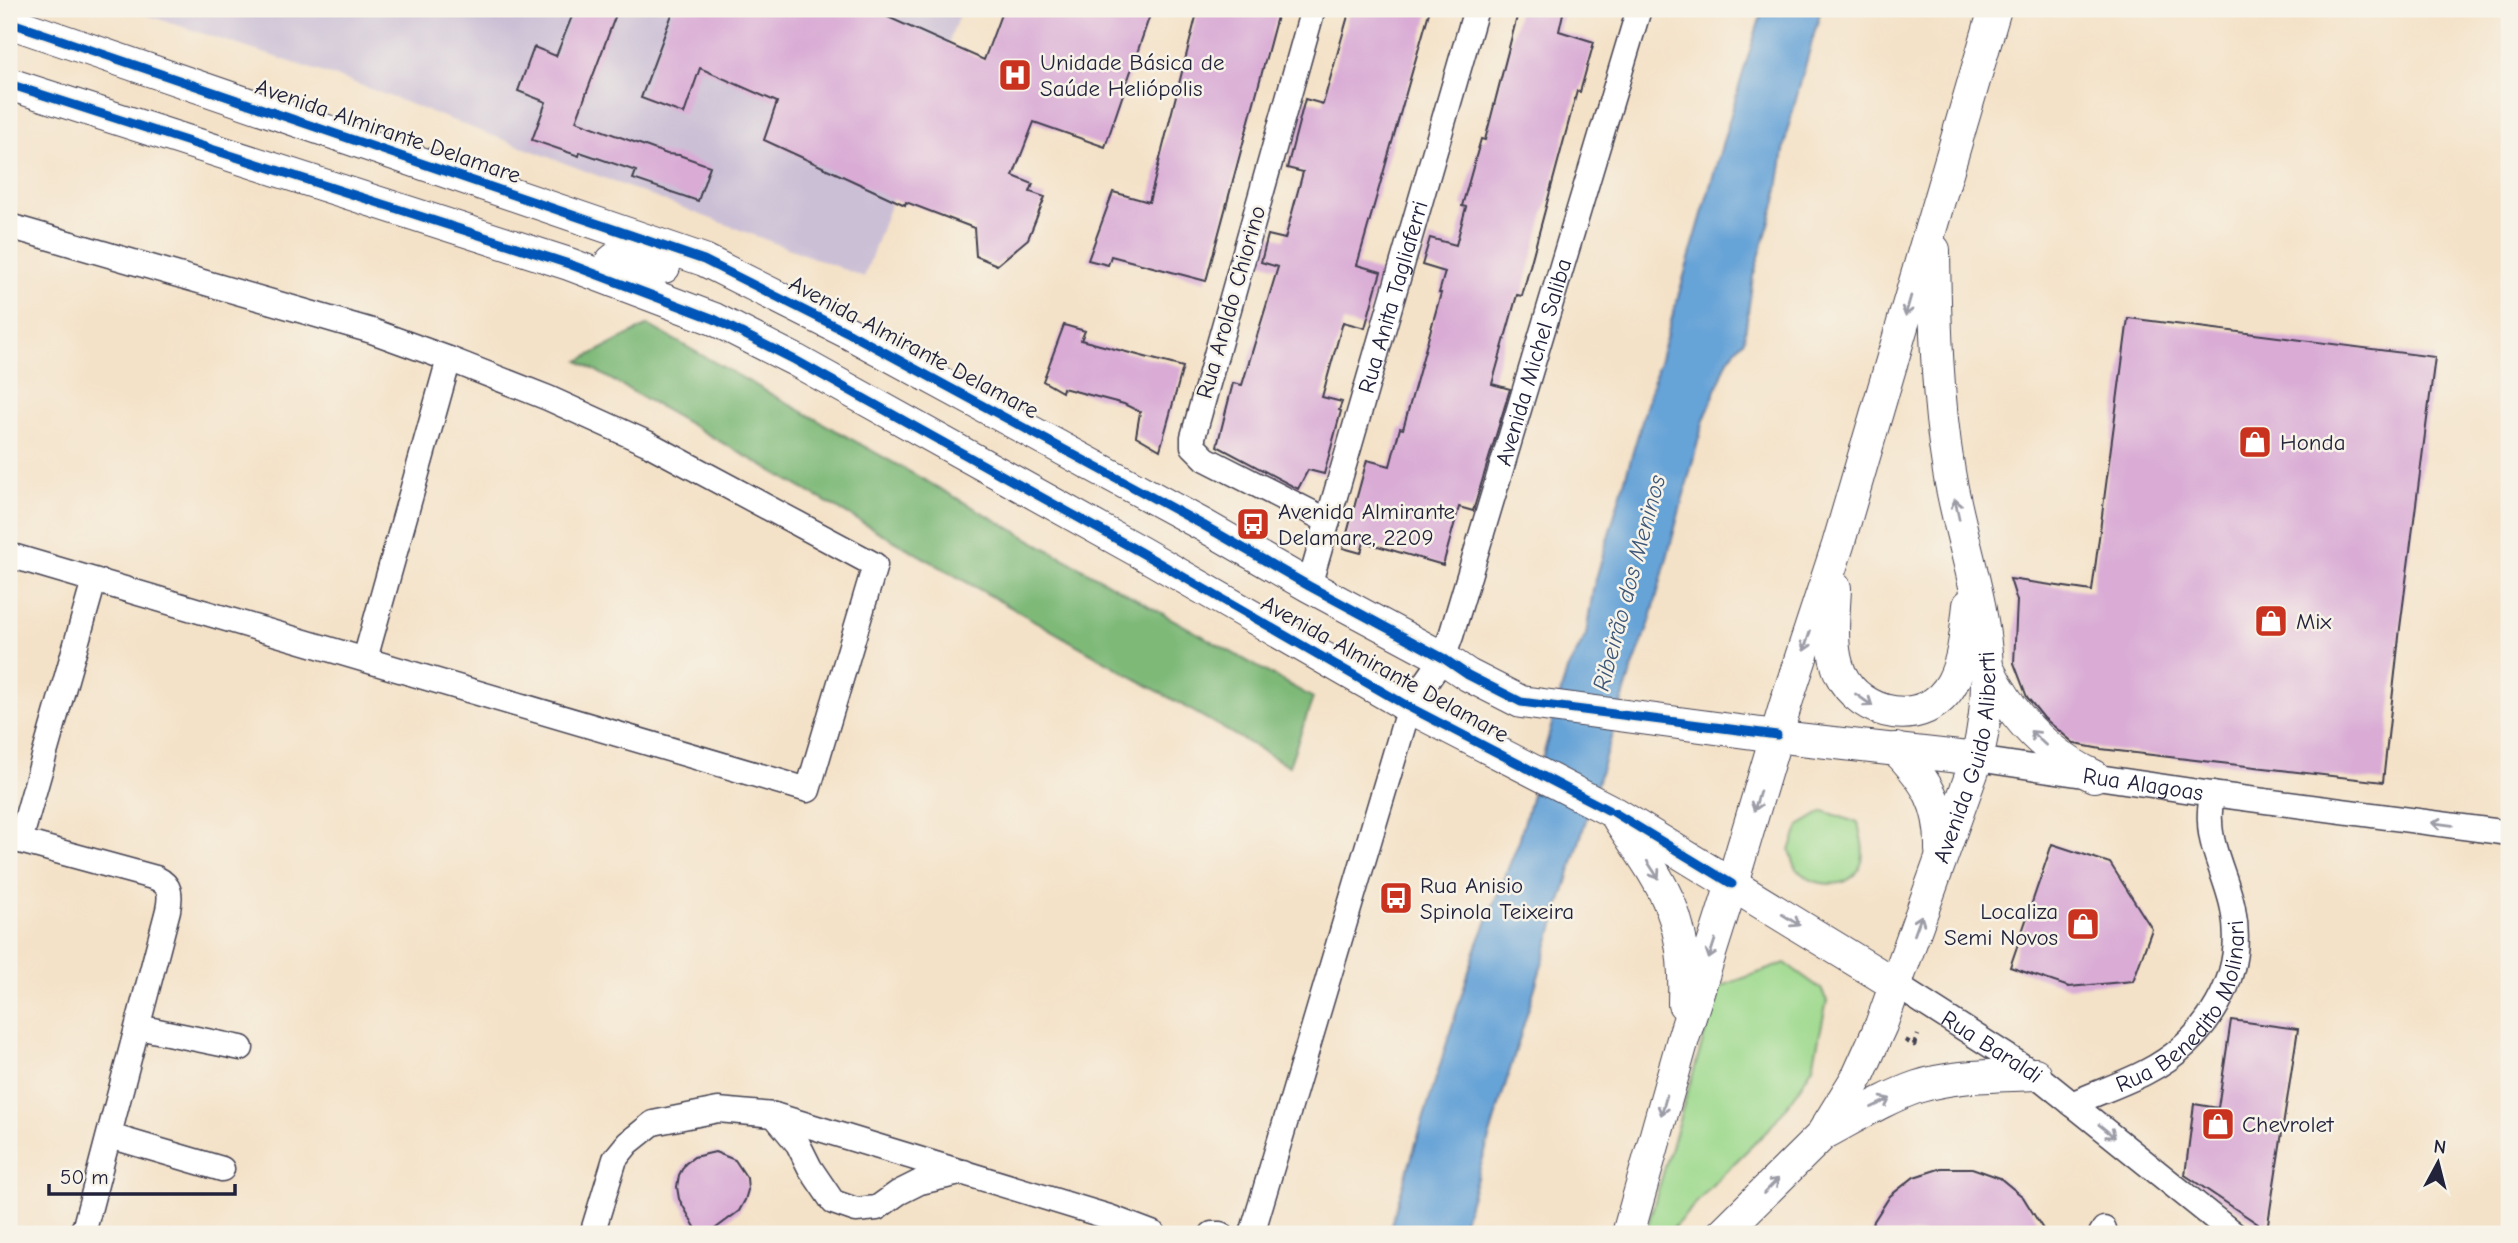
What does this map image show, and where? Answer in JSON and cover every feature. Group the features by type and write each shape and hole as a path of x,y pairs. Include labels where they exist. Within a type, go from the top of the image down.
{"main road":[{"name":"Avenida Guido Aliberti","path":"1628,1234 1682,1039 1838,545 1995,9"},
{"name":"Avenida Almirante Delamare","path":"9,22 704,260 849,332 1521,702 1777,735"},
{"name":"Avenida Almirante Delamare","path":"9,84 557,260 714,319 795,359 1409,707 1611,812 1732,884"},
{"name":"Avenida Guido Aliberti","path":"1722,1234 1821,1136 1863,1066 1940,865 1977,759 1985,723 1987,667 1973,575 1943,435 1936,335 1934,217"},
{"path":"614,281 608,270 610,262 618,257 629,256 699,279 788,322 849,332"},
{"path":"1838,545 1833,631 1838,666 1848,687 1858,697 1875,708 1890,713 1907,713 1922,709 1942,696 1951,684 1962,650 1973,575"},
{"path":"1987,667 2011,707 2033,734 2064,760 2094,776"},
{"name":"Rua Alagoas","path":"1777,735 1977,759"},
{"path":"1896,749 1922,778 1935,801 1940,825 1940,865"},
{"path":"1611,812 1656,874 1675,914 1684,961 1682,1039"},
{"name":"Rua Baraldi","path":"1732,884 1896,985"},
{"path":"1821,1136 1881,1103 1918,1087 1977,1077 2035,1074"}],"street":[{"name":"Rua Aroldo Chiorino","path":"1313,9 1193,437 1193,446 1206,459 1328,521"},
{"name":"Rua Anita Tagliaferri","path":"1308,586 1476,9"},
{"name":"Avenida Michel Saliba","path":"1252,1234 1409,707 1443,658 1639,9"},
{"path":"9,226 372,331 449,359 548,398 647,443 875,565 808,790 9,555"},
{"path":"365,659 449,359"},
{"path":"80,1234 85,1226 110,1136 171,898 170,889 164,881 156,877 15,840 94,581"},
{"name":"Rua Alagoas","path":"1977,759 2212,794 2509,833"},
{"name":"Rua Benedito Molinari","path":"2072,1104 2148,1072 2200,1031 2223,996 2234,955 2235,926 2230,896 2211,830 2212,794"},
{"name":"Rua Baraldi","path":"1896,985 2035,1074 2234,1234"},
{"path":"138,1027 241,1048"},
{"path":"592,1234 615,1159 628,1143 653,1123 718,1110 774,1115 1108,1217 1154,1234"},
{"path":"774,1115 798,1144 810,1168 833,1202 856,1210 877,1209 898,1193 920,1182 964,1172"},
{"path":"110,1136 222,1169"},
{"path":"1212,1234 1220,1234"}],"path":[{"path":"1904,1039 1914,1045 1918,1035"}],"shaded area":[{"path":"128,9 961,9 864,277 349,81"}],"green space":[{"path":"648,325 1313,698 1289,766 579,361"},
{"path":"1824,811 1858,823 1862,840 1863,857 1860,867 1855,875 1838,883 1828,884 1809,879 1795,866 1790,850 1799,826"},
{"path":"1785,963 1821,989 1827,1001 1813,1066 1794,1097 1768,1130 1715,1182 1668,1234 1645,1234 1719,987"}],"water":[{"name":"Ribeirão dos Meninos","path":"1763,9 1821,9 1787,132 1776,201 1753,277 1744,340 1729,357 1703,423 1650,622 1631,672 1460,1234 1388,1234 1476,948 1519,841 1567,670 1586,635 1593,589"}],"building":[{"path":"575,9 618,9 576,121 667,154 679,155 710,166 698,201 633,179 636,171 580,152 579,156 532,140 546,102 518,91 534,47 556,56"},
{"path":"674,9 870,9 984,60 1003,9 1152,9 1105,147 1034,122 1013,176 1033,184 1030,192 1045,197 1028,239 997,265 976,256 974,228 906,202 905,205 764,140 777,102 700,68 684,114 641,98"},
{"path":"1198,9 1279,9 1206,281 1111,256 1108,265 1088,260 1113,192 1149,202"},
{"path":"1350,9 1430,9 1357,265 1381,272 1365,328 1343,322 1322,397 1342,402 1324,474 1308,470 1298,489 1217,446 1233,383 1242,385 1278,267 1261,262 1268,235 1285,239 1303,172 1287,168 1305,99 1323,104"},
{"path":"1519,9 1564,9 1559,31 1594,42 1580,92 1577,91 1522,296 1517,295 1492,384 1510,389 1473,511 1459,507 1443,565 1364,542 1361,553 1343,548 1367,460 1390,466 1400,428 1403,429 1445,272 1422,265 1430,238 1456,245 1466,207 1462,206 1481,139 1485,140"},
{"path":"2128,318 2435,357 2383,782 2075,744 2044,718 2027,697 2014,663 2017,601 2010,579 2092,591"},
{"path":"1064,325 1085,331 1081,340 1183,367 1160,450 1136,436 1140,412 1124,404 1063,388 1062,392 1043,381"},
{"path":"2052,844 2110,863 2152,929 2133,981 2069,987 2010,967"},
{"path":"2231,1020 2298,1029 2267,1230 2185,1175 2194,1104 2218,1108"},
{"path":"715,1152 735,1160 747,1178 748,1190 739,1211 708,1234 699,1234 679,1199 679,1175 685,1164 694,1157"},
{"path":"1942,1168 1972,1168 2000,1178 2023,1197 2046,1234 1871,1234 1874,1221 1890,1196 1914,1177"}],"cycle path":[{"path":"9,22 704,260 849,333 1521,702 1777,735"},
{"path":"9,84 569,264 714,319 795,360 1140,552 1409,707 1608,810"},
{"path":"1615,813 1732,884"}],"place":[{"name":"Unidade Básica de Saúde Heliópolis","path":"1015,75"},
{"name":"Honda","path":"2255,442"},
{"name":"Avenida Almirante Delamare, 2209","path":"1253,524"},
{"name":"Mix","path":"2271,621"},
{"name":"Rua Anisio Spinola Teixeira","path":"1396,898"},
{"name":"Localiza Semi Novos","path":"2083,924"},
{"name":"Chevrolet","path":"2218,1124"}]}
